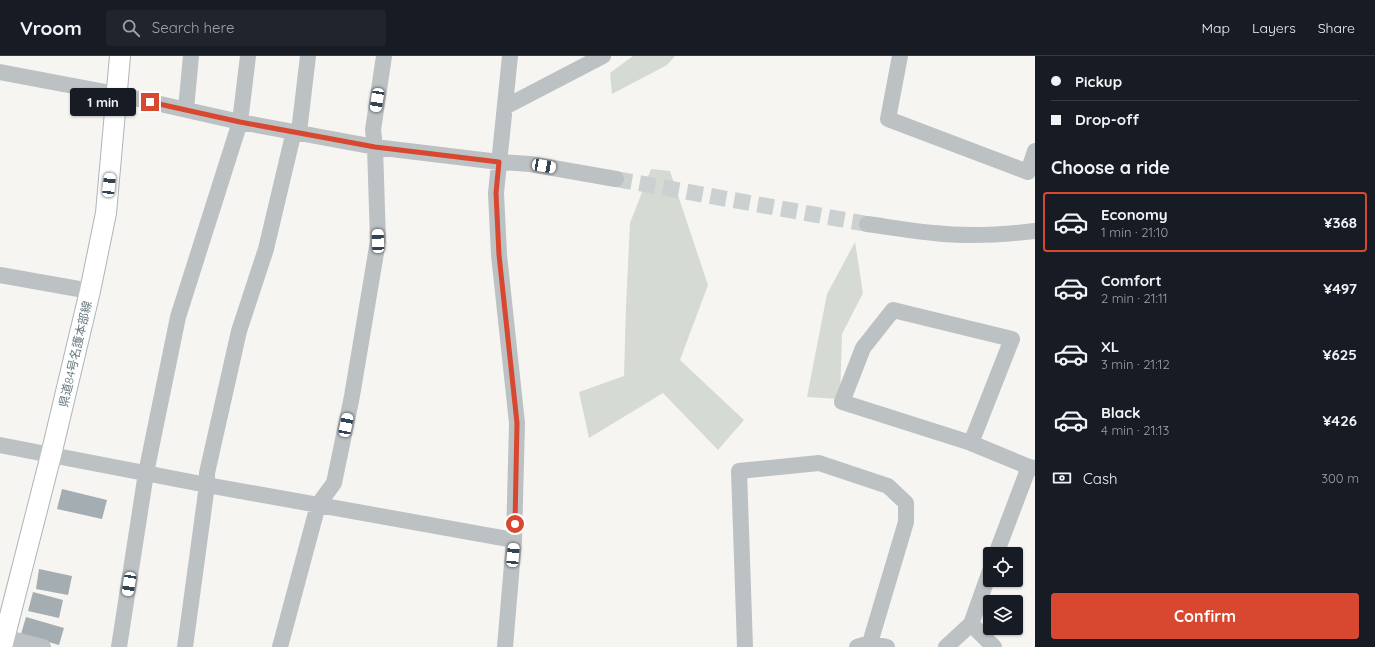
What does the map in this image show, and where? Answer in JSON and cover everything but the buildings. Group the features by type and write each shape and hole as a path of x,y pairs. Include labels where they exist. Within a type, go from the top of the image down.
{"main road":[{"name":"県道84号名護本部線","path":"2,640 52,455 90,292 106,213 120,56"}],"street":[{"path":"186,110 191,56"},
{"path":"119,647 146,473 178,317 240,122 248,56"},
{"path":"185,647 207,485 207,473 238,331 266,249 297,132 308,56"},
{"path":"280,647 318,505 334,483 352,396 378,241 375,147 373,130 384,56"},
{"path":"505,647 514,540 517,423 499,255 496,193 510,56"},
{"path":"505,107 603,56"},
{"path":"900,56 888,119 1028,172 1035,151"},
{"path":"0,72 116,94 240,122 375,147 499,162 530,164 616,179"},
{"path":"867,224 935,233 969,235 1009,234 1035,231"},
{"path":"0,275 90,292"},
{"path":"971,443 1012,339 893,310 863,348 842,402 971,443 1032,467 999,547"},
{"path":"0,445 207,485 514,540"},
{"path":"744,647 739,471 819,463 888,486 906,503 906,522 864,645 888,647"},
{"path":"946,647 951,644 970,624 984,587"},
{"path":"970,624 994,647"},
{"path":"2,640 43,647"}],"shaded area":[{"path":"633,56 675,56 667,65 612,94 610,73"},
{"path":"651,169 670,171 708,285 680,360 744,420 718,450 663,393 589,438 579,392 624,376 630,223"},
{"path":"855,242 863,293 842,334 840,399 807,397 827,294"}],"tunnel":[{"path":"616,179 867,224"}],"route":[{"path":"150,102 240,122 375,147 499,162 496,193 499,255 517,423 515,524"}]}
